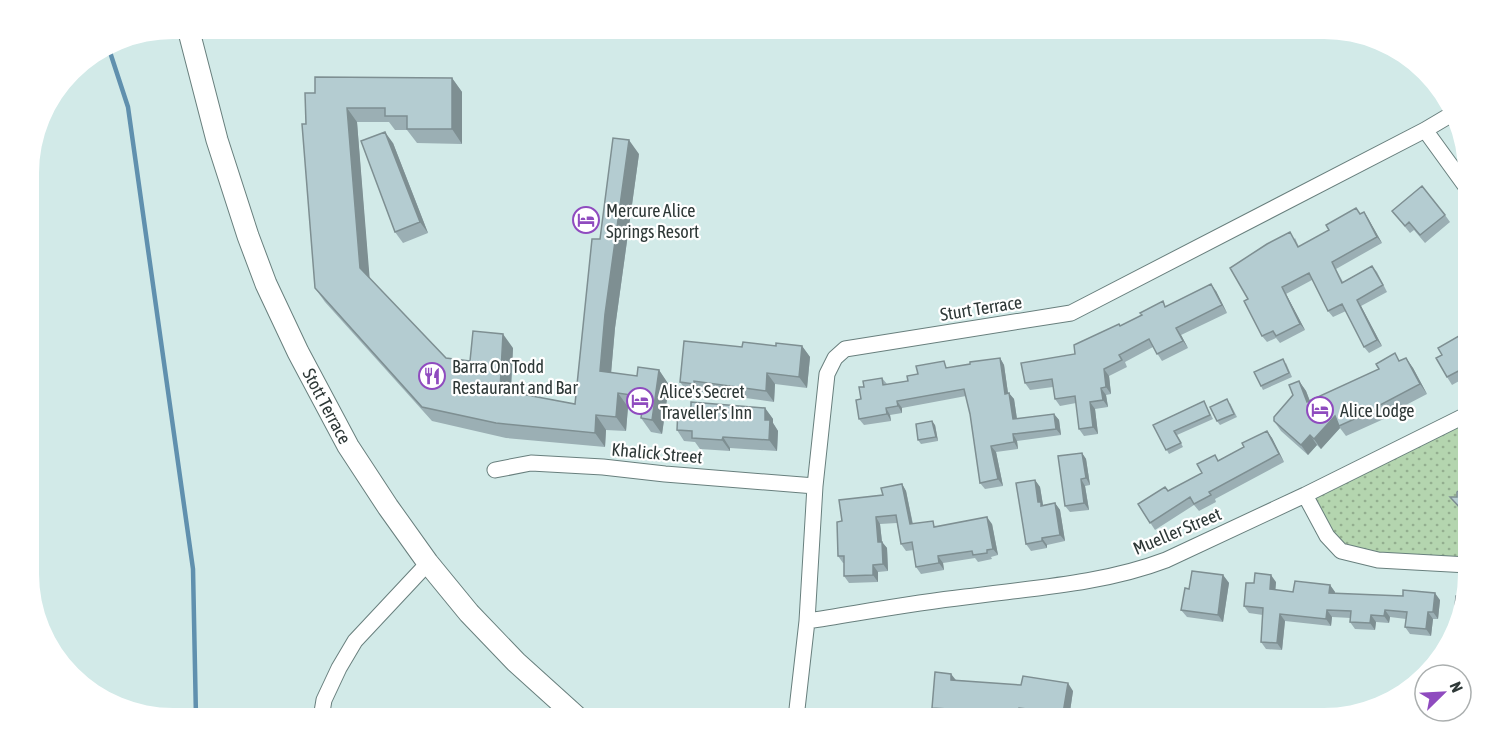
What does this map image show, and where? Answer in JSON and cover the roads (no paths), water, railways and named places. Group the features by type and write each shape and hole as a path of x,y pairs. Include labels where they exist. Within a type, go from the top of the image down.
{"main road":[{"name":"Stott Terrace","path":"191,39 217,140 248,236 271,294 298,352 348,446 428,563 469,613 516,662 567,708"}],"street":[{"name":"Sturt Terrace","path":"797,708 807,621 815,486 827,374 835,358 844,349 1071,313 1446,118"},
{"path":"1425,130 1458,176"},
{"name":"Mueller Street","path":"807,621 946,599 1076,583 1145,568 1305,495 1458,419"},
{"name":"Khalick Street","path":"495,470 531,463 603,467 815,486"},
{"path":"1305,495 1327,536 1341,551 1378,560 1458,564"},
{"path":"323,708 339,668 355,641 428,563"}],"waterway":[{"path":"111,55 128,107 193,569 196,708"}],"place":[{"name":"Mercure Alice Springs Resort","path":"586,220"},
{"name":"Barra On Todd Restaurant and Bar","path":"432,376"},
{"name":"Alice's Secret Traveller's Inn","path":"640,401"},
{"name":"Alice Lodge","path":"1320,410"}]}
